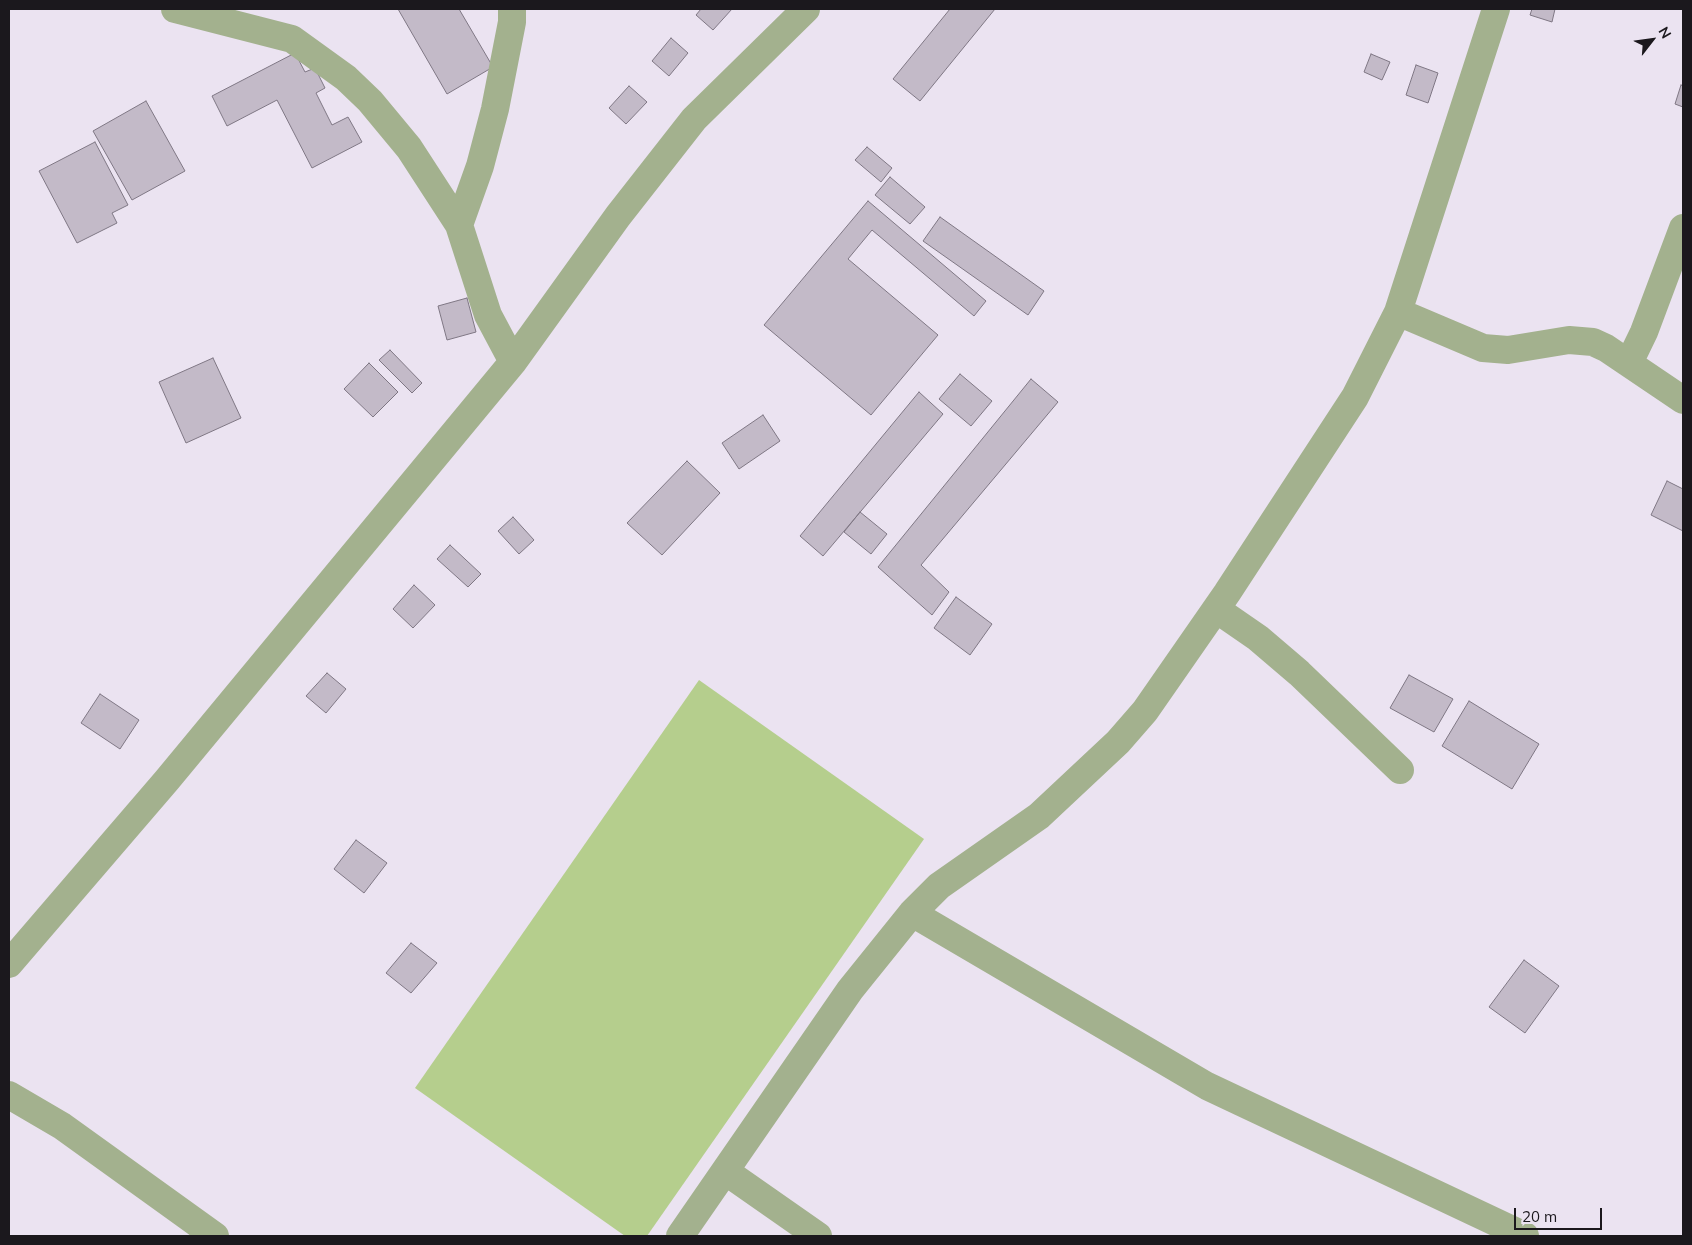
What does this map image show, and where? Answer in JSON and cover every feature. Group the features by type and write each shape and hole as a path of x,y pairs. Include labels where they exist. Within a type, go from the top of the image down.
{"street":[{"path":"175,9 292,39 346,78 370,101 409,148 459,225 488,315 513,362"},
{"path":"459,225 480,166 495,109 512,22 512,9"},
{"path":"9,964 173,772 513,362 618,216 694,119 806,9"},
{"path":"680,1236 850,990 912,913 939,886 1039,816 1118,742 1145,711 1216,608 1355,397 1398,312 1496,9"},
{"path":"1629,364 1644,332 1683,228"},
{"path":"1398,312 1484,348 1508,350 1569,340 1583,340 1606,348 1683,400"},
{"path":"1216,608 1258,638 1292,667 1400,770"},
{"path":"912,913 1206,1086 1525,1236"},
{"path":"9,1094 62,1126 215,1236"},
{"path":"725,1171 818,1236"}],"green space":[{"path":"699,680 924,839 647,1236 625,1236 415,1088"}],"building":[{"path":"398,9 459,9 493,67 447,94"},
{"path":"701,9 732,9 713,30 696,15"},
{"path":"950,9 995,9 920,101 893,79"},
{"path":"1532,9 1555,9 1552,22 1530,15"},
{"path":"671,38 688,53 669,76 652,61"},
{"path":"295,53 305,72 315,68 325,88 316,93 332,125 348,117 362,142 312,168 277,100 227,126 212,96"},
{"path":"1371,54 1390,62 1382,80 1364,72"},
{"path":"1416,65 1438,73 1428,103 1406,95"},
{"path":"1681,85 1683,86 1683,107 1675,104"},
{"path":"629,86 647,102 626,124 609,108"},
{"path":"146,101 185,171 132,200 93,131"},
{"path":"95,142 128,205 112,213 117,223 77,243 39,171"},
{"path":"867,147 892,168 881,182 855,160"},
{"path":"890,177 925,207 910,224 875,195"},
{"path":"868,201 986,301 974,316 872,230 848,259 938,335 871,415 764,325"},
{"path":"940,217 1044,291 1028,315 923,241"},
{"path":"467,298 476,332 447,340 438,306"},
{"path":"390,350 422,383 412,393 379,360"},
{"path":"213,358 241,418 186,443 159,382"},
{"path":"369,363 398,392 373,417 344,389"},
{"path":"960,374 992,401 971,426 939,399"},
{"path":"1031,379 1058,402 921,565 949,592 932,615 878,567"},
{"path":"919,392 943,414 823,556 800,536"},
{"path":"763,415 780,441 739,469 722,443"},
{"path":"687,461 720,493 662,555 627,523"},
{"path":"1667,481 1683,489 1683,531 1651,515"},
{"path":"860,512 887,534 871,554 844,532"},
{"path":"513,517 534,540 519,554 498,531"},
{"path":"450,545 481,574 468,587 437,559"},
{"path":"414,585 435,605 413,628 393,609"},
{"path":"956,597 992,624 970,655 934,628"},
{"path":"327,673 346,689 326,713 306,696"},
{"path":"1409,675 1453,699 1434,732 1390,708"},
{"path":"100,694 139,720 120,749 81,723"},
{"path":"1469,701 1539,744 1512,789 1442,746"},
{"path":"356,840 387,863 364,893 334,869"},
{"path":"411,943 437,963 411,993 386,973"},
{"path":"1524,960 1559,986 1525,1033 1489,1007"}]}
